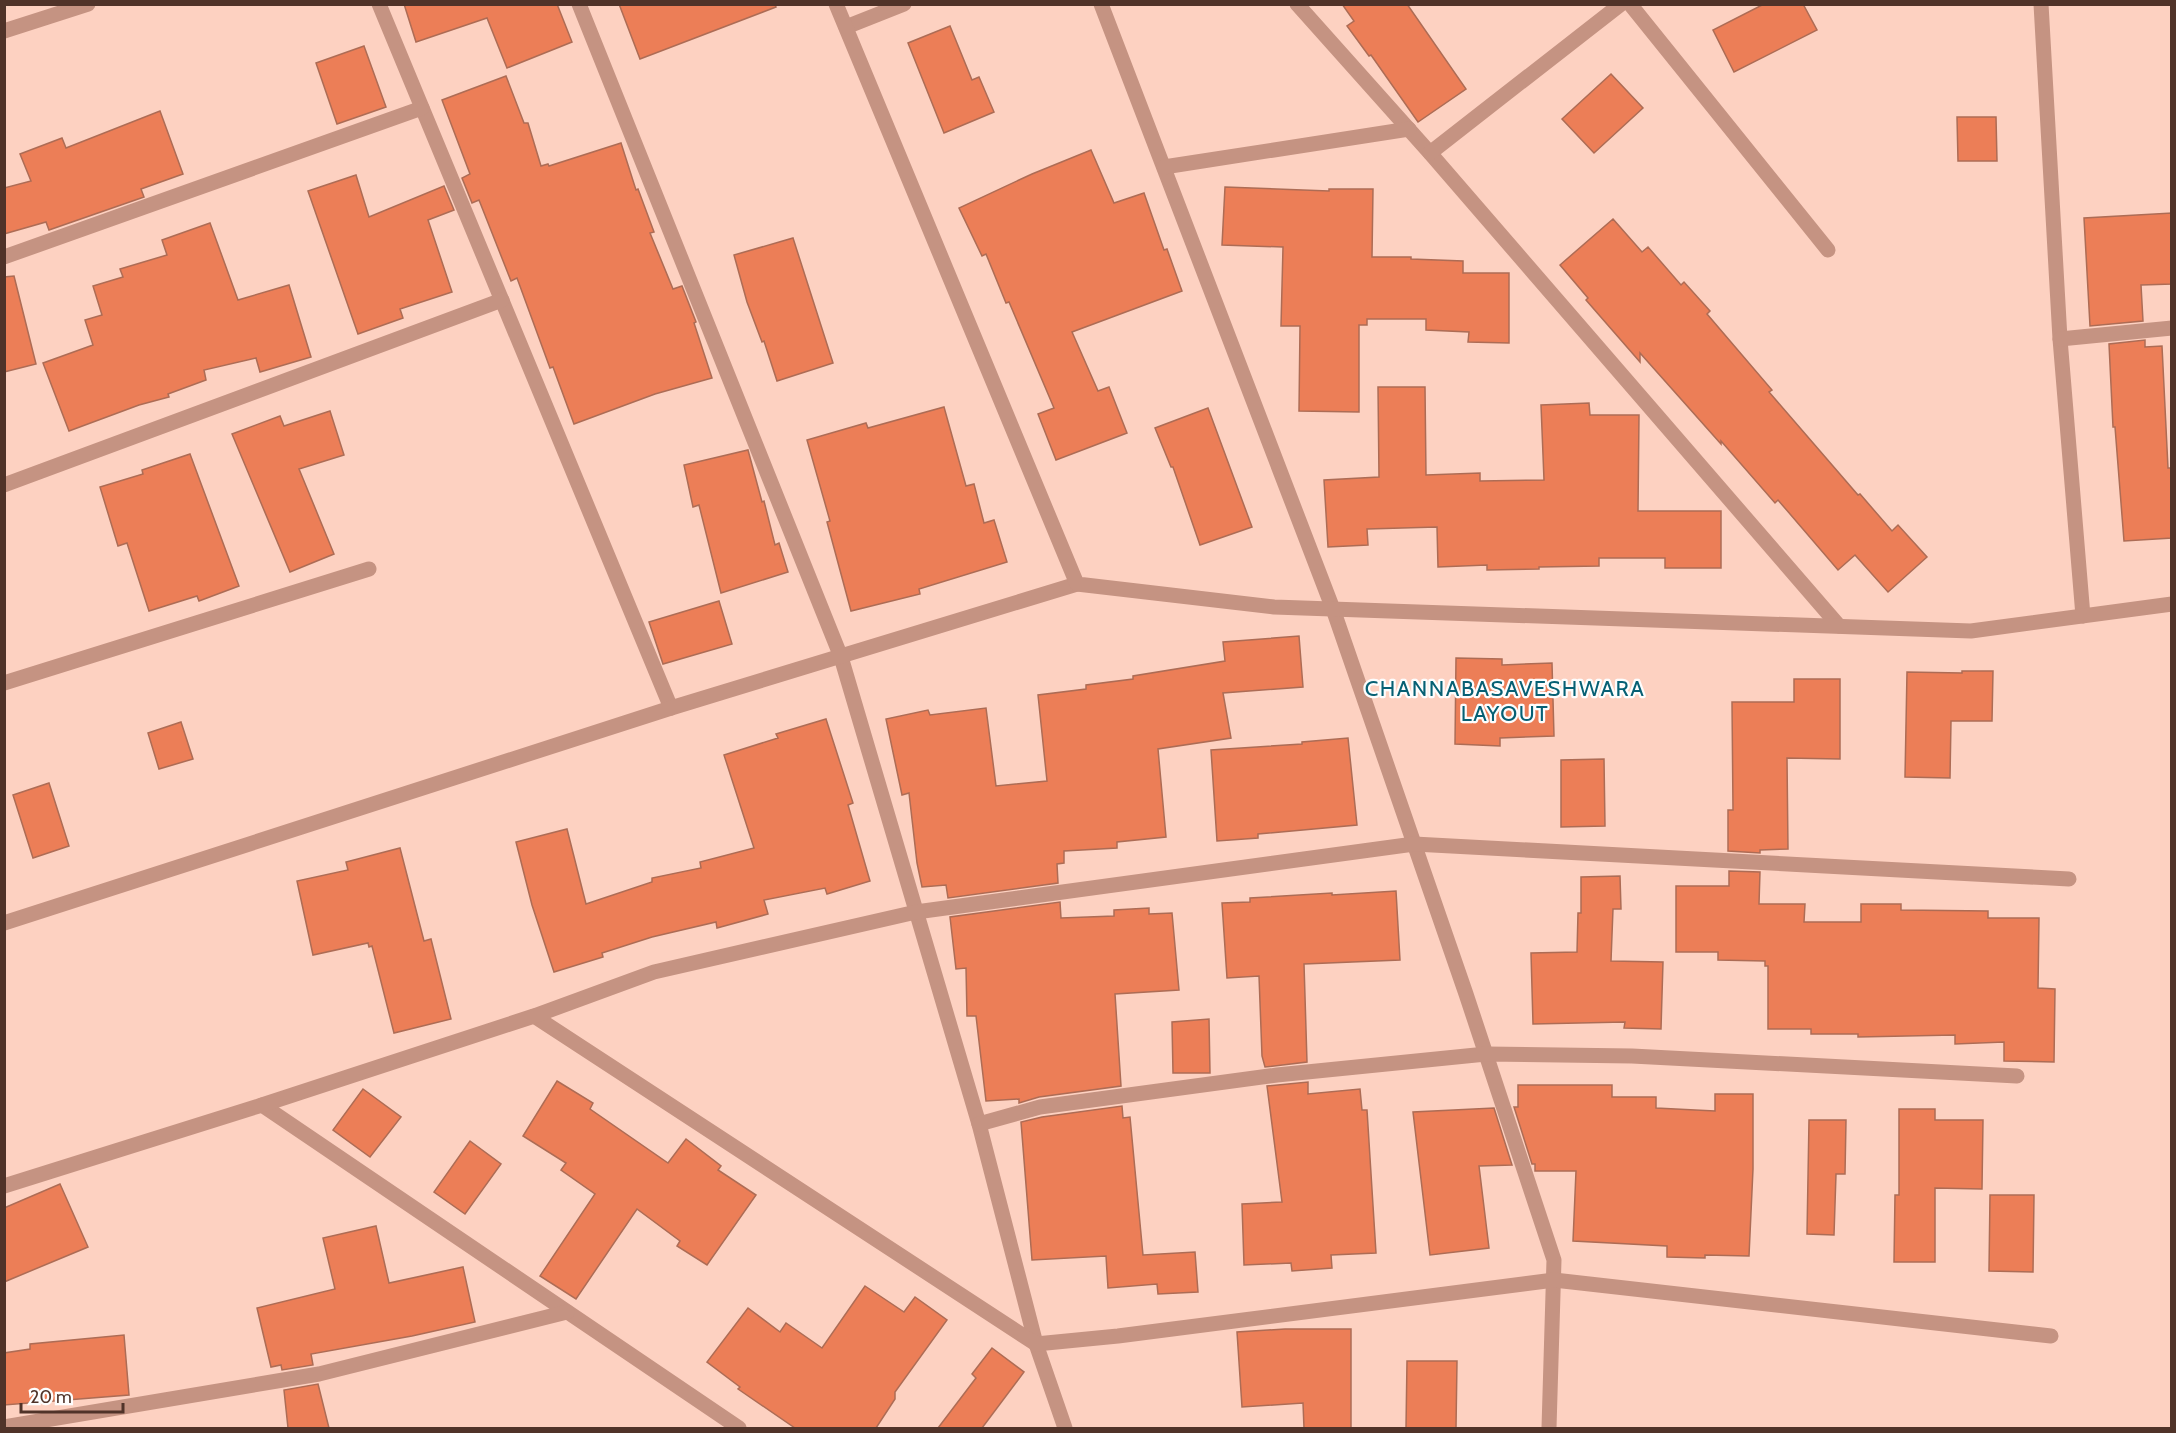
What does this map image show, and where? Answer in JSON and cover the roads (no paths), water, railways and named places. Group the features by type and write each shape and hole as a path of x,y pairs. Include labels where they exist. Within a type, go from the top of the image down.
{"street":[{"path":"4,31 88,4"},
{"path":"379,4 671,708"},
{"path":"579,4 841,657 979,1124 1036,1344 1065,1428"},
{"path":"836,4 1077,584"},
{"path":"846,27 904,4"},
{"path":"1101,4 1333,609 1486,1054 1554,1260 1549,1428"},
{"path":"1297,4 1430,153 1839,626"},
{"path":"1430,153 1621,4"},
{"path":"1630,4 1828,250"},
{"path":"2041,4 2060,339 2083,616"},
{"path":"4,257 422,108"},
{"path":"1164,167 1409,129"},
{"path":"4,485 502,300"},
{"path":"2060,339 2172,328"},
{"path":"4,683 369,569"},
{"path":"4,923 671,708 1077,584 1274,607 1971,631 2172,604"},
{"path":"4,1186 534,1016 654,972 916,912 1414,844 2069,879"},
{"path":"534,1016 1036,1344 1118,1336 1554,1280 2051,1336"},
{"path":"979,1124 1040,1107 1277,1075 1486,1054 1632,1056 2017,1076"},
{"path":"262,1105 738,1428"},
{"path":"4,1427 319,1374 567,1312"}],"district":[{"name":"CHANNABASAVESHWARA LAYOUT","path":"1505,700"}]}
